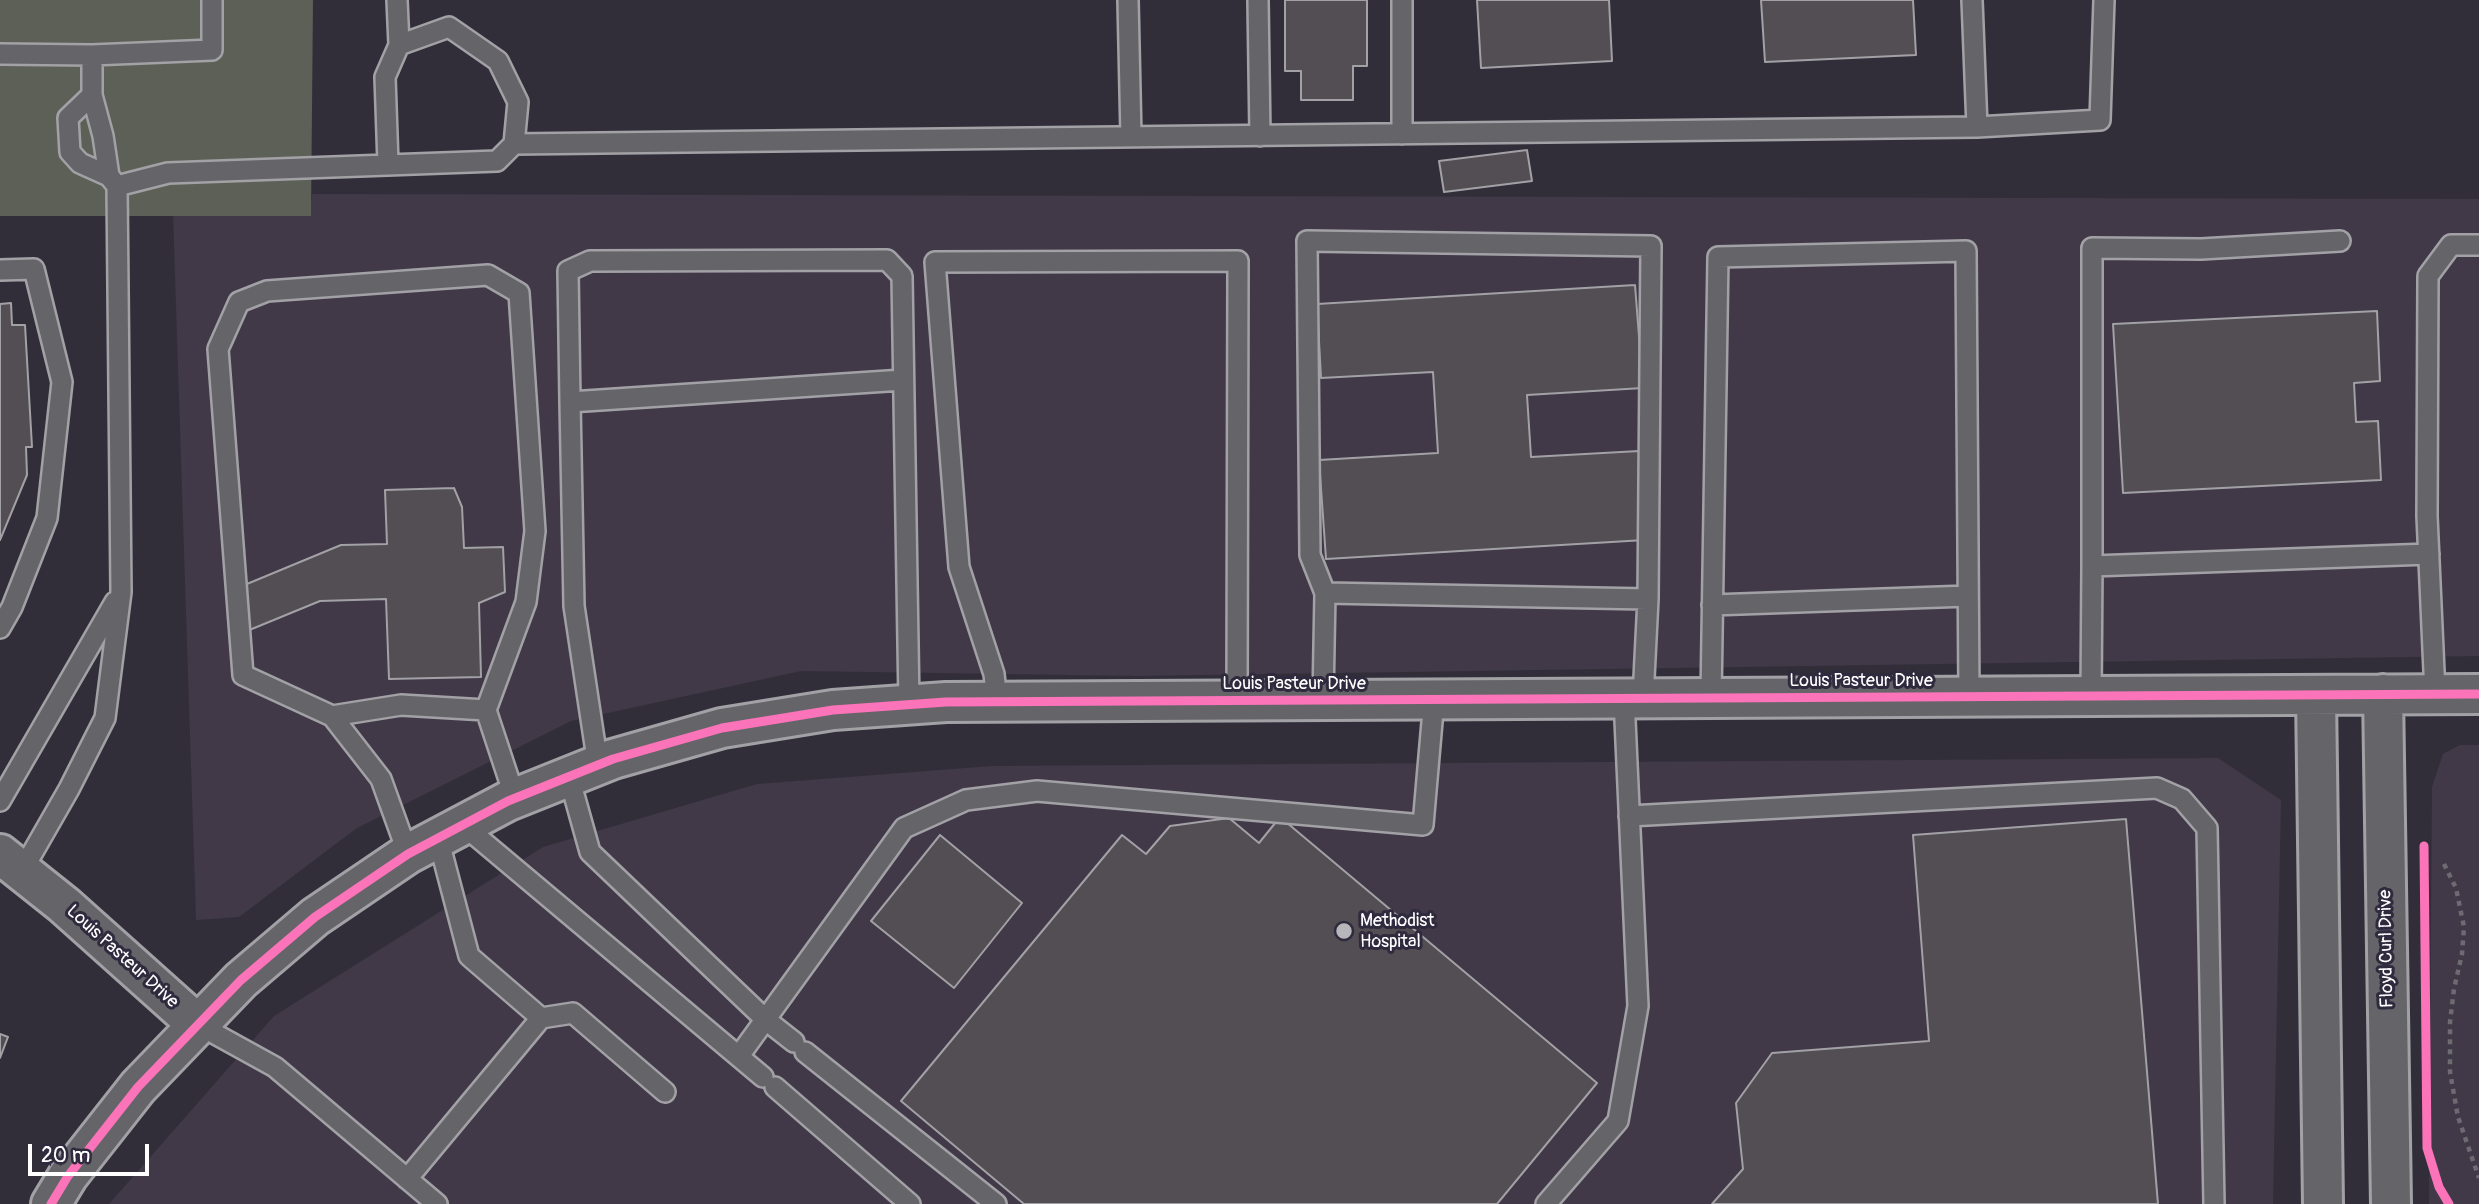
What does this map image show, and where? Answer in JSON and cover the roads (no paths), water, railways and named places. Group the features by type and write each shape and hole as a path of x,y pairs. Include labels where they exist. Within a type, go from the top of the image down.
{"street":[{"name":"Floyd Curl Drive","path":"2384,694 2391,1204"},
{"name":"Louis Pasteur Drive","path":"11,863 64,905 197,1024 241,980 315,917 437,839 515,798 584,771 722,728 833,709 997,701 2479,694"},
{"path":"2316,695 2323,1204"},
{"path":"51,1204 68,1176 138,1087 197,1024"}],"lane":[{"path":"0,54 92,55 212,50 212,0"},
{"path":"388,164 385,77 399,45 397,0"},
{"path":"1128,0 1131,137"},
{"path":"1258,0 1260,136"},
{"path":"1402,0 1402,134"},
{"path":"1972,0 1976,127"},
{"path":"514,144 1976,127 2100,120 2104,0"},
{"path":"92,95 68,118 70,152 80,163 113,181 168,173 498,161 514,144 518,102 498,61 449,27 399,45"},
{"path":"11,863 69,789 104,718 121,592 113,181 92,95 92,55"},
{"path":"1324,699 1325,593 1310,555 1307,240 1651,246 1647,599 1633,698 1629,816 1637,1006 1618,1121 1546,1204"},
{"path":"2091,696 2092,248 2201,249 2340,241"},
{"path":"2435,694 2427,516 2428,276 2451,245 2479,245"},
{"path":"1711,698 1718,257 1966,251 1969,696"},
{"path":"909,705 902,276 887,260 590,261 568,271 574,606 590,852 765,1020 996,1204"},
{"path":"997,701 994,674 959,567 935,262 1238,261 1237,700"},
{"path":"0,270 34,268 62,382 47,518 12,607 0,628"},
{"path":"515,798 486,710 526,602 535,531 519,293 488,275 267,291 239,302 219,349 243,675 331,716 381,779 437,839 739,1056 910,1204"},
{"path":"570,402 903,380"},
{"path":"2092,566 2429,554"},
{"path":"0,801 121,592"},
{"path":"1325,593 1647,599"},
{"path":"1712,605 1968,596"},
{"path":"739,1056 904,828 966,800 1037,791 1423,825 1434,699"},
{"path":"331,716 401,705 486,710"},
{"path":"1629,816 2157,788 2182,799 2207,828 2214,1204"},
{"path":"437,839 469,956 541,1018"},
{"path":"407,1179 541,1018 573,1013 665,1092"},
{"path":"197,1024 275,1067 437,1204"}],"place":[{"name":"Methodist Hospital","path":"1344,931"}]}
